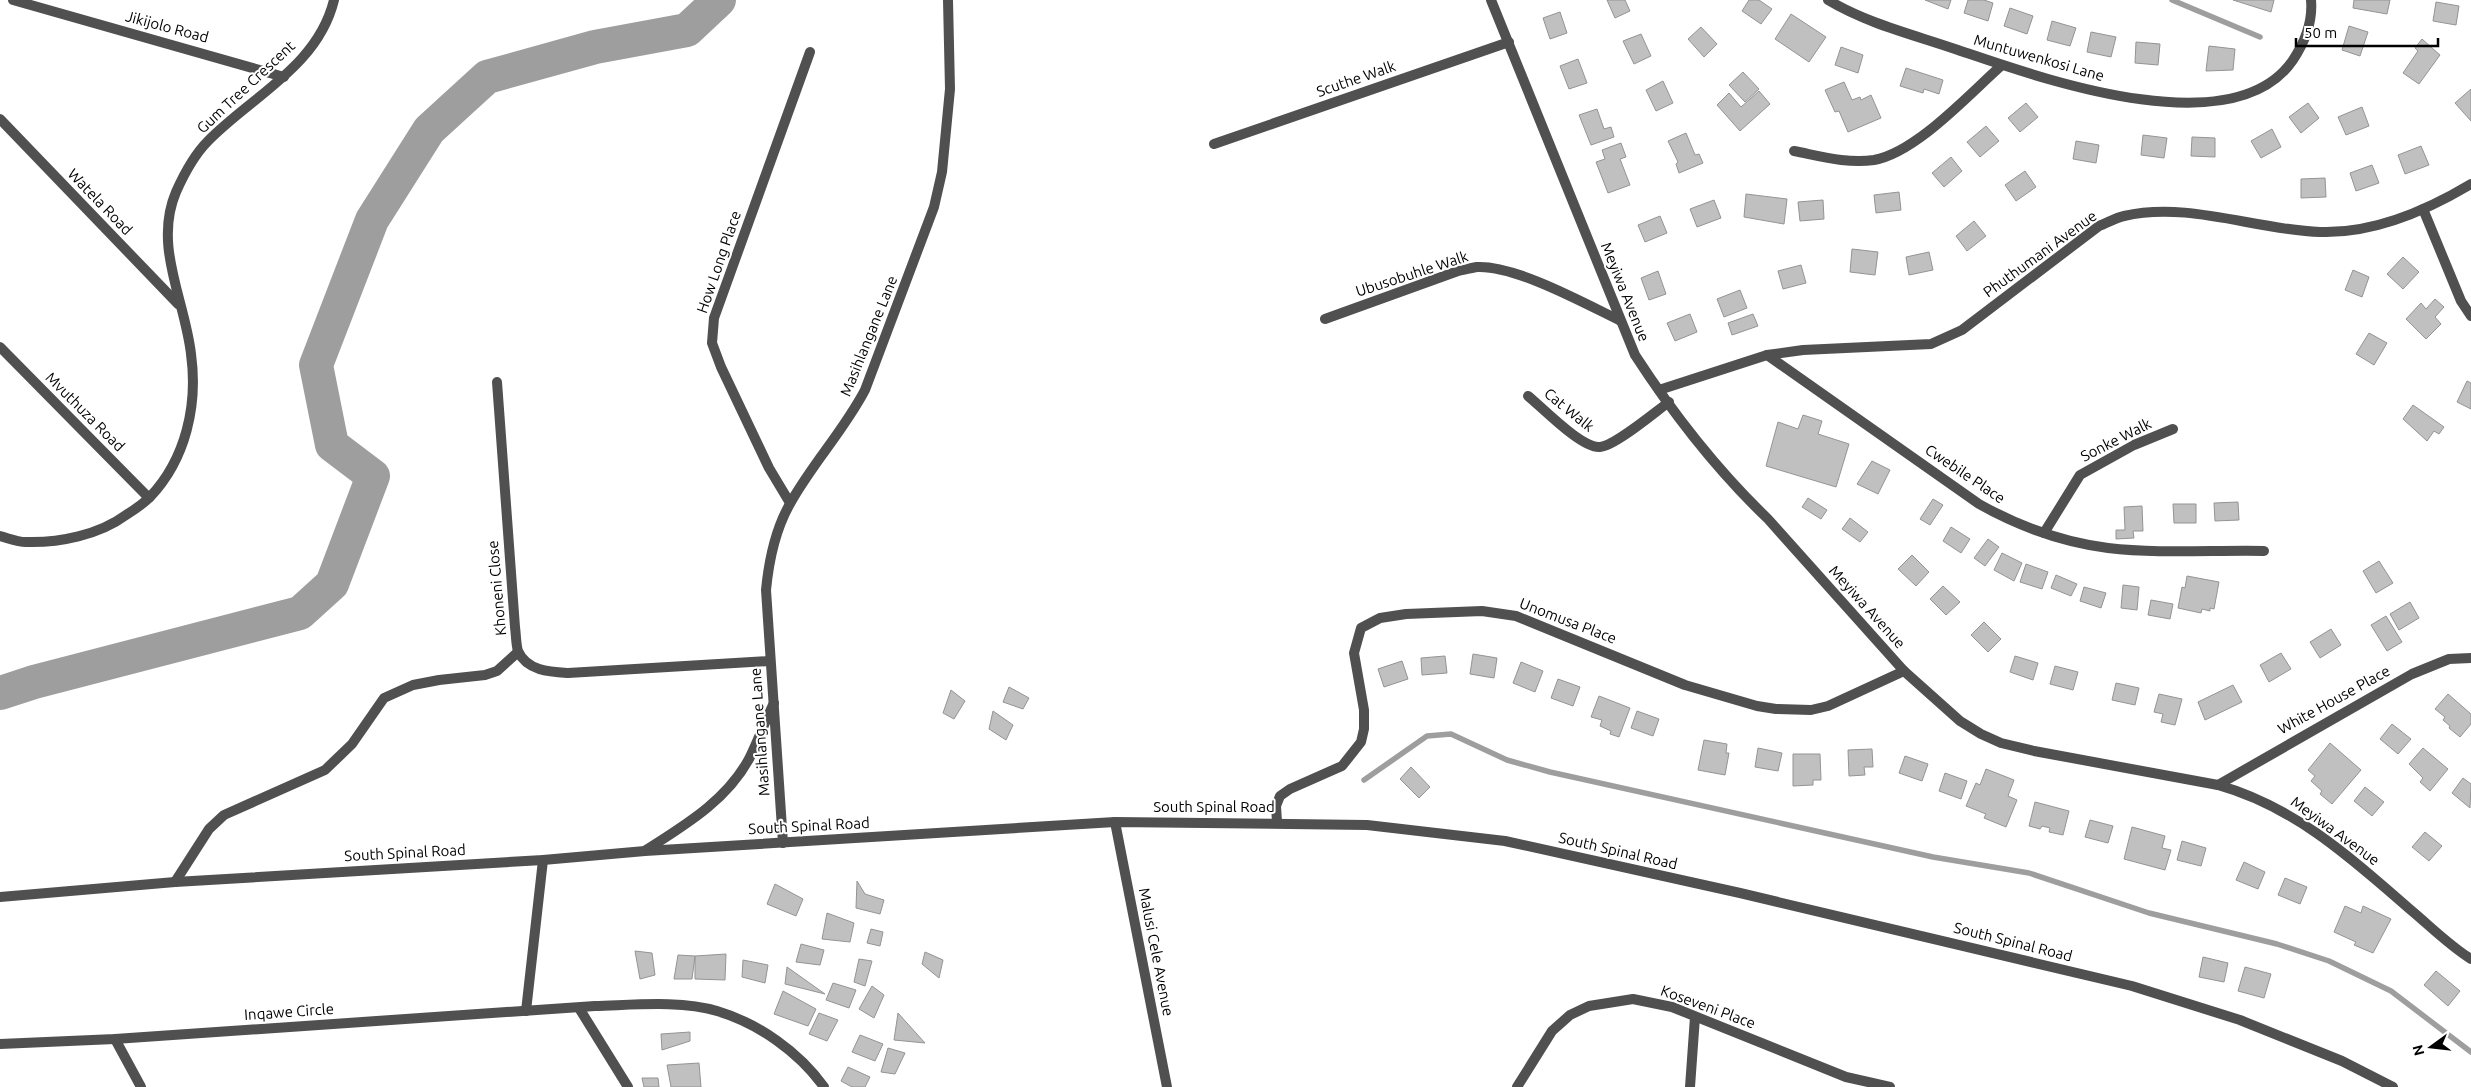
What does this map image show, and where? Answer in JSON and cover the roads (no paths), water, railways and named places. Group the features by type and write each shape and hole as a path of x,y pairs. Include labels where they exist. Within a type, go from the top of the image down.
{"street":[{"name":"Jikijolo Road","path":"13,0 284,77"},
{"name":"Gum Tree Crescent","path":"0,536 24,542 69,538 96,532 122,518 150,498 176,462 192,414 191,354 171,267 168,235 169,214 176,192 190,164 207,142 284,77 315,42 326,24 334,0"},
{"name":"Masihlangane Lane","path":"783,843 766,590 769,561 790,504 809,473 851,417 865,390 934,207 942,172 950,88 948,0"},
{"name":"Meyiwa Avenue","path":"1491,0 1619,320 1635,355 1668,402 1745,496 1768,519 1904,671 1960,721 1981,734 2001,742 2034,751 2218,785 2247,793 2280,808 2346,855 2460,952 2471,959"},
{"name":"Muntuwenkosi Lane","path":"1828,0 1872,21 2002,65 2085,90 2182,103 2243,96 2269,85 2286,70 2302,47 2310,25 2311,0"},
{"name":"Scuthe Walk","path":"1214,144 1509,42"},
{"name":"How Long Place","path":"790,504 769,468 721,367 712,342 714,318 810,52"},
{"path":"1794,151 1841,160 1874,160 1900,151 1923,135 2002,65"},
{"name":"Watela Road","path":"0,119 179,305"},
{"name":"Phuthumani Avenue","path":"1659,390 1767,355 1803,350 1931,344 1962,330 2099,226 2122,216 2146,212 2186,214 2321,232 2369,229 2423,209 2471,184"},
{"path":"2423,209 2461,301 2471,316"},
{"name":"Ubusobuhle Walk","path":"1325,318 1458,271 1477,267 1495,269 1519,276 1619,320"},
{"name":"Mvuthuza Road","path":"0,347 150,498"},
{"name":"Cwebile Place","path":"1767,355 1979,504 2005,518 2044,533 2106,547 2136,550 2264,551"},
{"name":"Khoneni Close","path":"497,382 518,652 531,666 546,672 568,673 770,661"},
{"name":"Cat Walk","path":"1528,396 1586,444 1600,447 1612,443 1668,402"},
{"name":"Sonke Walk","path":"2044,533 2080,476 2134,445 2173,429"},
{"name":"Unomusa Place","path":"1277,822 1276,806 1280,796 1290,789 1342,766 1361,742 1364,729 1364,710 1354,653 1361,628 1380,618 1482,611 1516,616 1685,685 1758,706 1776,709 1811,710 1828,706 1904,671"},
{"path":"175,882 200,841 224,815 325,770 352,744 384,698 413,686 485,675 497,671 518,652"},
{"name":"White House Place","path":"2218,785 2412,674 2449,659 2471,658"},
{"path":"645,851 693,820 723,794 749,759 774,702"},
{"name":"South Spinal Road","path":"0,897 175,882 1115,822 1277,822 1367,825 1505,841 1928,937 2132,986 2240,1020 2342,1061 2393,1087"},
{"name":"Malusi Cele Avenue","path":"1115,822 1167,1087"},
{"path":"526,1011 543,860"},
{"name":"Koseveni Place","path":"1517,1087 1552,1031 1570,1015 1589,1006 1633,999 1672,1007 1846,1077 1890,1087"},
{"name":"Inqawe Circle","path":"0,1044 115,1039 526,1011 673,1005 716,1010 747,1022 786,1047 824,1087"},
{"path":"580,1008 628,1087"},
{"path":"1690,1087 1695,1017"},
{"path":"115,1039 140,1087"}],"waterway":[{"path":"0,693 34,682 300,613 332,584 373,476 332,445 316,365 372,220 429,130 487,77 595,47 687,30 719,0"},
{"path":"2172,0 2260,37"},
{"path":"1364,780 1427,736 1451,734 1507,760 1550,772 1933,857 2029,873 2149,913 2277,944 2329,961 2391,991 2471,1052"}]}
